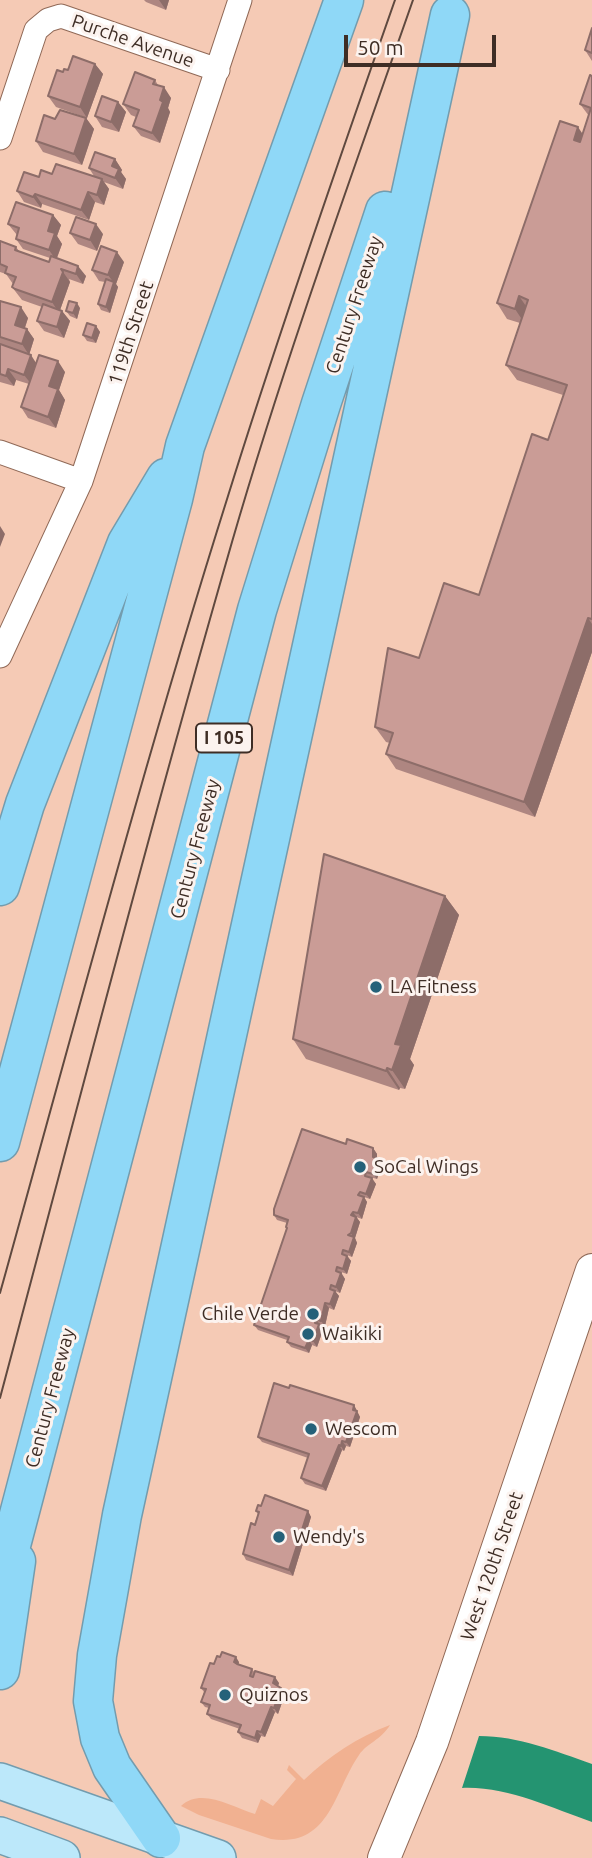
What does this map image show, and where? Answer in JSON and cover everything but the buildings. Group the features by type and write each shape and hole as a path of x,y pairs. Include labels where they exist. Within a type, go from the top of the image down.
{"highway":[{"path":"0,1142 156,566 185,446 344,0"},
{"path":"161,1838 112,1767 100,1738 93,1701 97,1655 122,1516 452,7"},
{"name":"Century Freeway","path":"0,1587 257,610 321,404 452,7"},
{"path":"0,886 25,804 127,543 185,446"},
{"path":"0,1669 27,1486"}],"main road":[{"path":"0,1781 218,1858"},
{"path":"0,1835 62,1858"}],"street":[{"name":"119th Street","path":"0,656 81,481 240,0"},
{"name":"Purche Avenue","path":"0,138 32,39 36,30 48,20 61,16 80,21 218,70"},
{"path":"0,452 81,481"},
{"name":"West 120th Street","path":"384,1858 432,1742 592,1270"}],"shaded area":[{"path":"390,1725 359,1755 328,1814 306,1835 291,1839 271,1839 199,1815 181,1806 198,1798 207,1798 255,1814 261,1799 273,1806 296,1779 287,1770 289,1765 304,1780 344,1748"},
{"path":"479,1736 523,1741 592,1764 592,1822 512,1794 462,1788"}],"tram line":[{"path":"0,1293 197,595 288,309 395,0"},
{"path":"0,1398 143,863 252,474 342,202 413,0"}],"place":[{"name":"LA Fitness","path":"376,987"},
{"name":"SoCal Wings","path":"360,1167"},
{"name":"Chile Verde","path":"313,1314"},
{"name":"Waikiki","path":"308,1334"},
{"name":"Wescom","path":"311,1429"},
{"name":"Wendy's","path":"279,1537"},
{"name":"Quiznos","path":"225,1695"}]}
